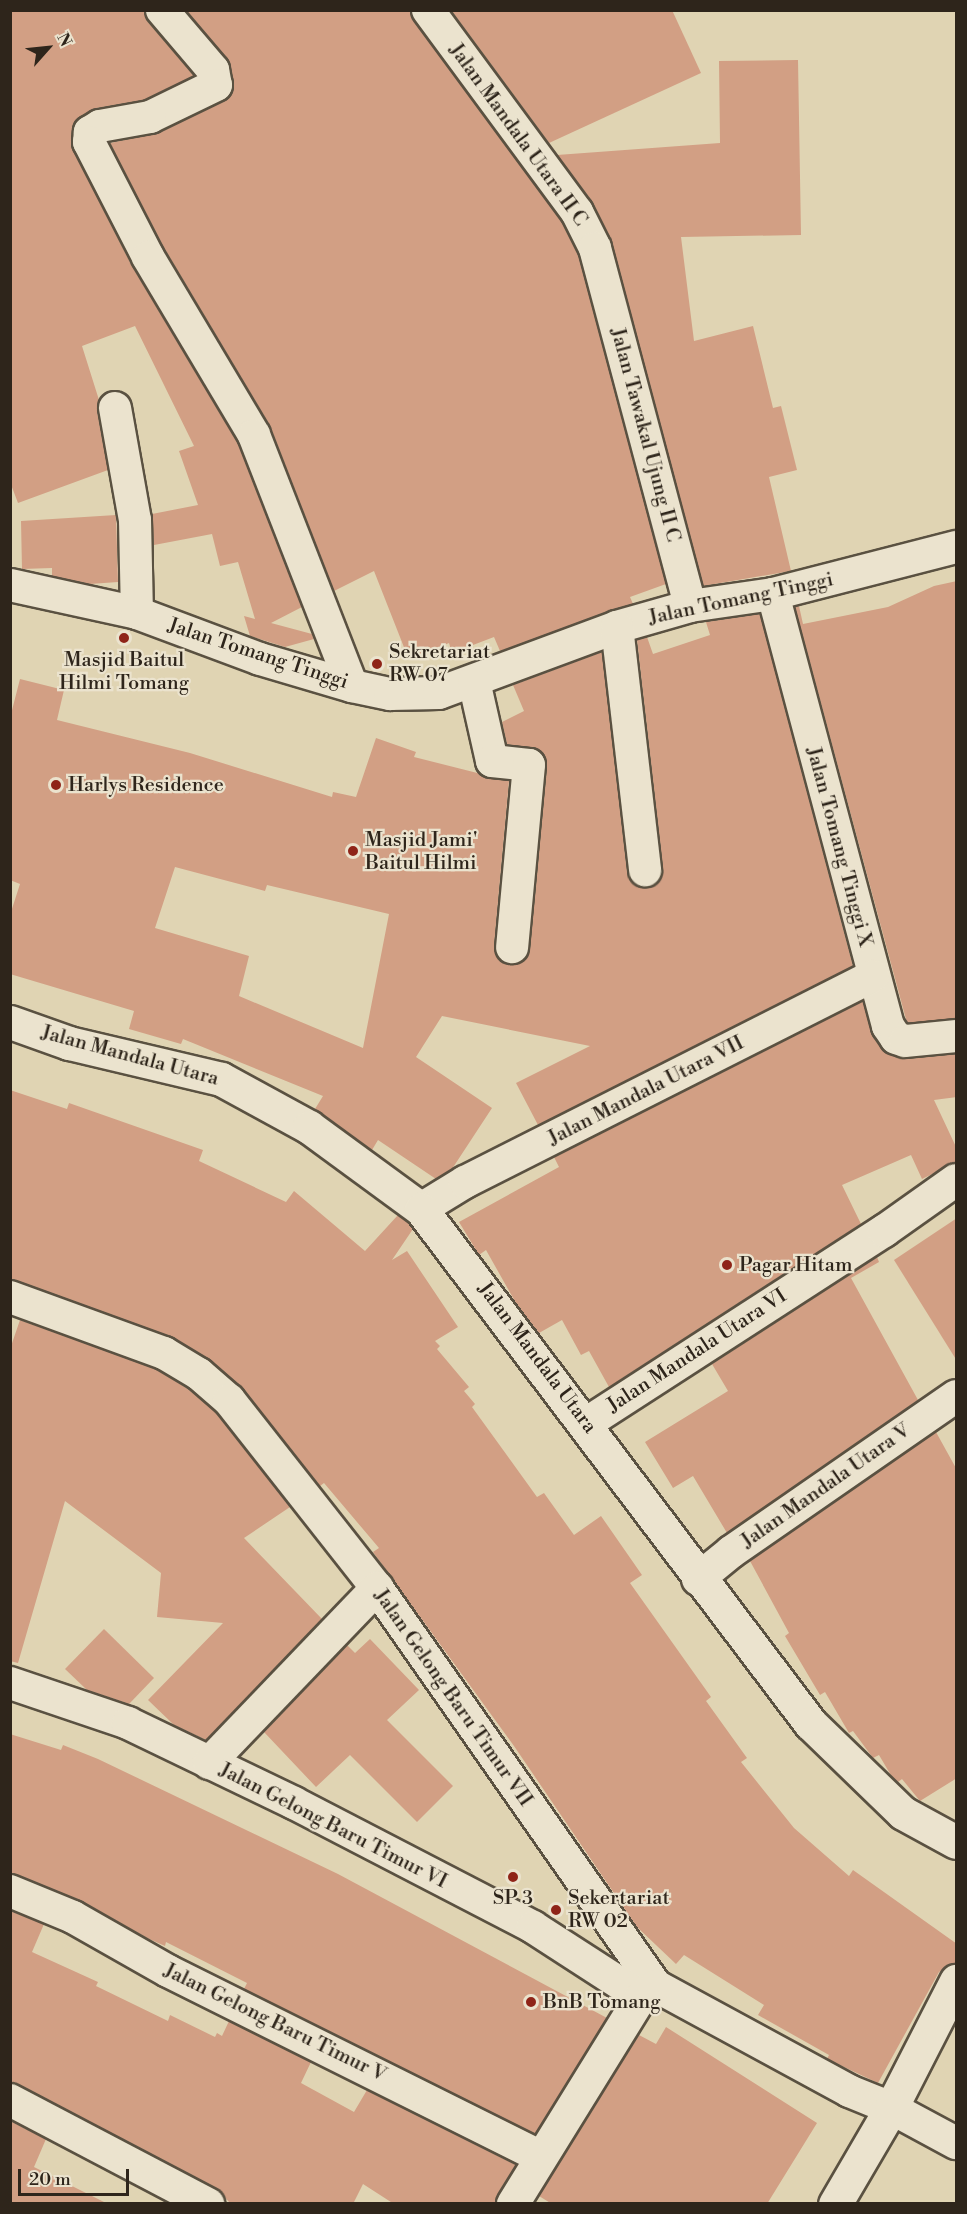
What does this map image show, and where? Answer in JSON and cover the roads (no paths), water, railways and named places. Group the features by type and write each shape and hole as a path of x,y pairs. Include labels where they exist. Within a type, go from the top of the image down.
{"street":[{"path":"162,10 213,70 216,85 150,117 100,126 90,132 89,142 148,257 254,435 352,686"},
{"name":"Jalan Mandala Utara II C","path":"428,10 577,212 600,264"},
{"name":"Jalan Tawakal Ujung II C","path":"600,264 690,606"},
{"path":"115,408 135,520 137,613"},
{"name":"Jalan Tomang Tinggi","path":"11,583 137,613 260,659 352,686 390,694 439,693 618,627 690,606 773,594 957,547"},
{"name":"Jalan Tomang Tinggi X","path":"773,594 873,976 896,1038 905,1041 957,1036"},
{"path":"618,627 645,870"},
{"path":"474,681 492,761 529,765 512,947"},
{"name":"Jalan Mandala Utara VII","path":"421,1209 465,1182 873,976"},
{"name":"Jalan Mandala Utara","path":"10,1022 69,1043 221,1079 309,1127 421,1209 587,1423 698,1579 810,1723 903,1813 957,1842"},
{"name":"Jalan Mandala Utara VI","path":"587,1423 884,1231 957,1180"},
{"name":"Jalan Gelong Baru Timur VII","path":"10,1297 164,1353 199,1374 229,1400 377,1588 649,1992 849,2091 891,2108 957,2143"},
{"name":"Jalan Mandala Utara V","path":"698,1579 731,1552 957,1396"},
{"path":"209,1763 377,1588"},
{"name":"Jalan Gelong Baru Timur VI","path":"10,1683 128,1723 533,1926 649,1992"},
{"name":"Jalan Gelong Baru Timur V","path":"10,1891 73,1917 168,1971 539,2156"},
{"path":"835,2204 891,2108 957,1981"},
{"path":"513,2204 539,2156 649,1992"},
{"path":"10,2100 208,2204"}],"place":[{"name":"Masjid Baitul Hilmi Tomang","path":"124,638"},
{"name":"Sekretariat RW 07","path":"377,664"},
{"name":"Harlys Residence","path":"56,785"},
{"name":"Masjid Jami' Baitul Hilmi","path":"353,851"},
{"name":"Pagar Hitam","path":"727,1265"},
{"name":"SP 3","path":"513,1877"},
{"name":"Sekertariat RW 02","path":"556,1910"},
{"name":"BnB Tomang","path":"531,2002"}]}
